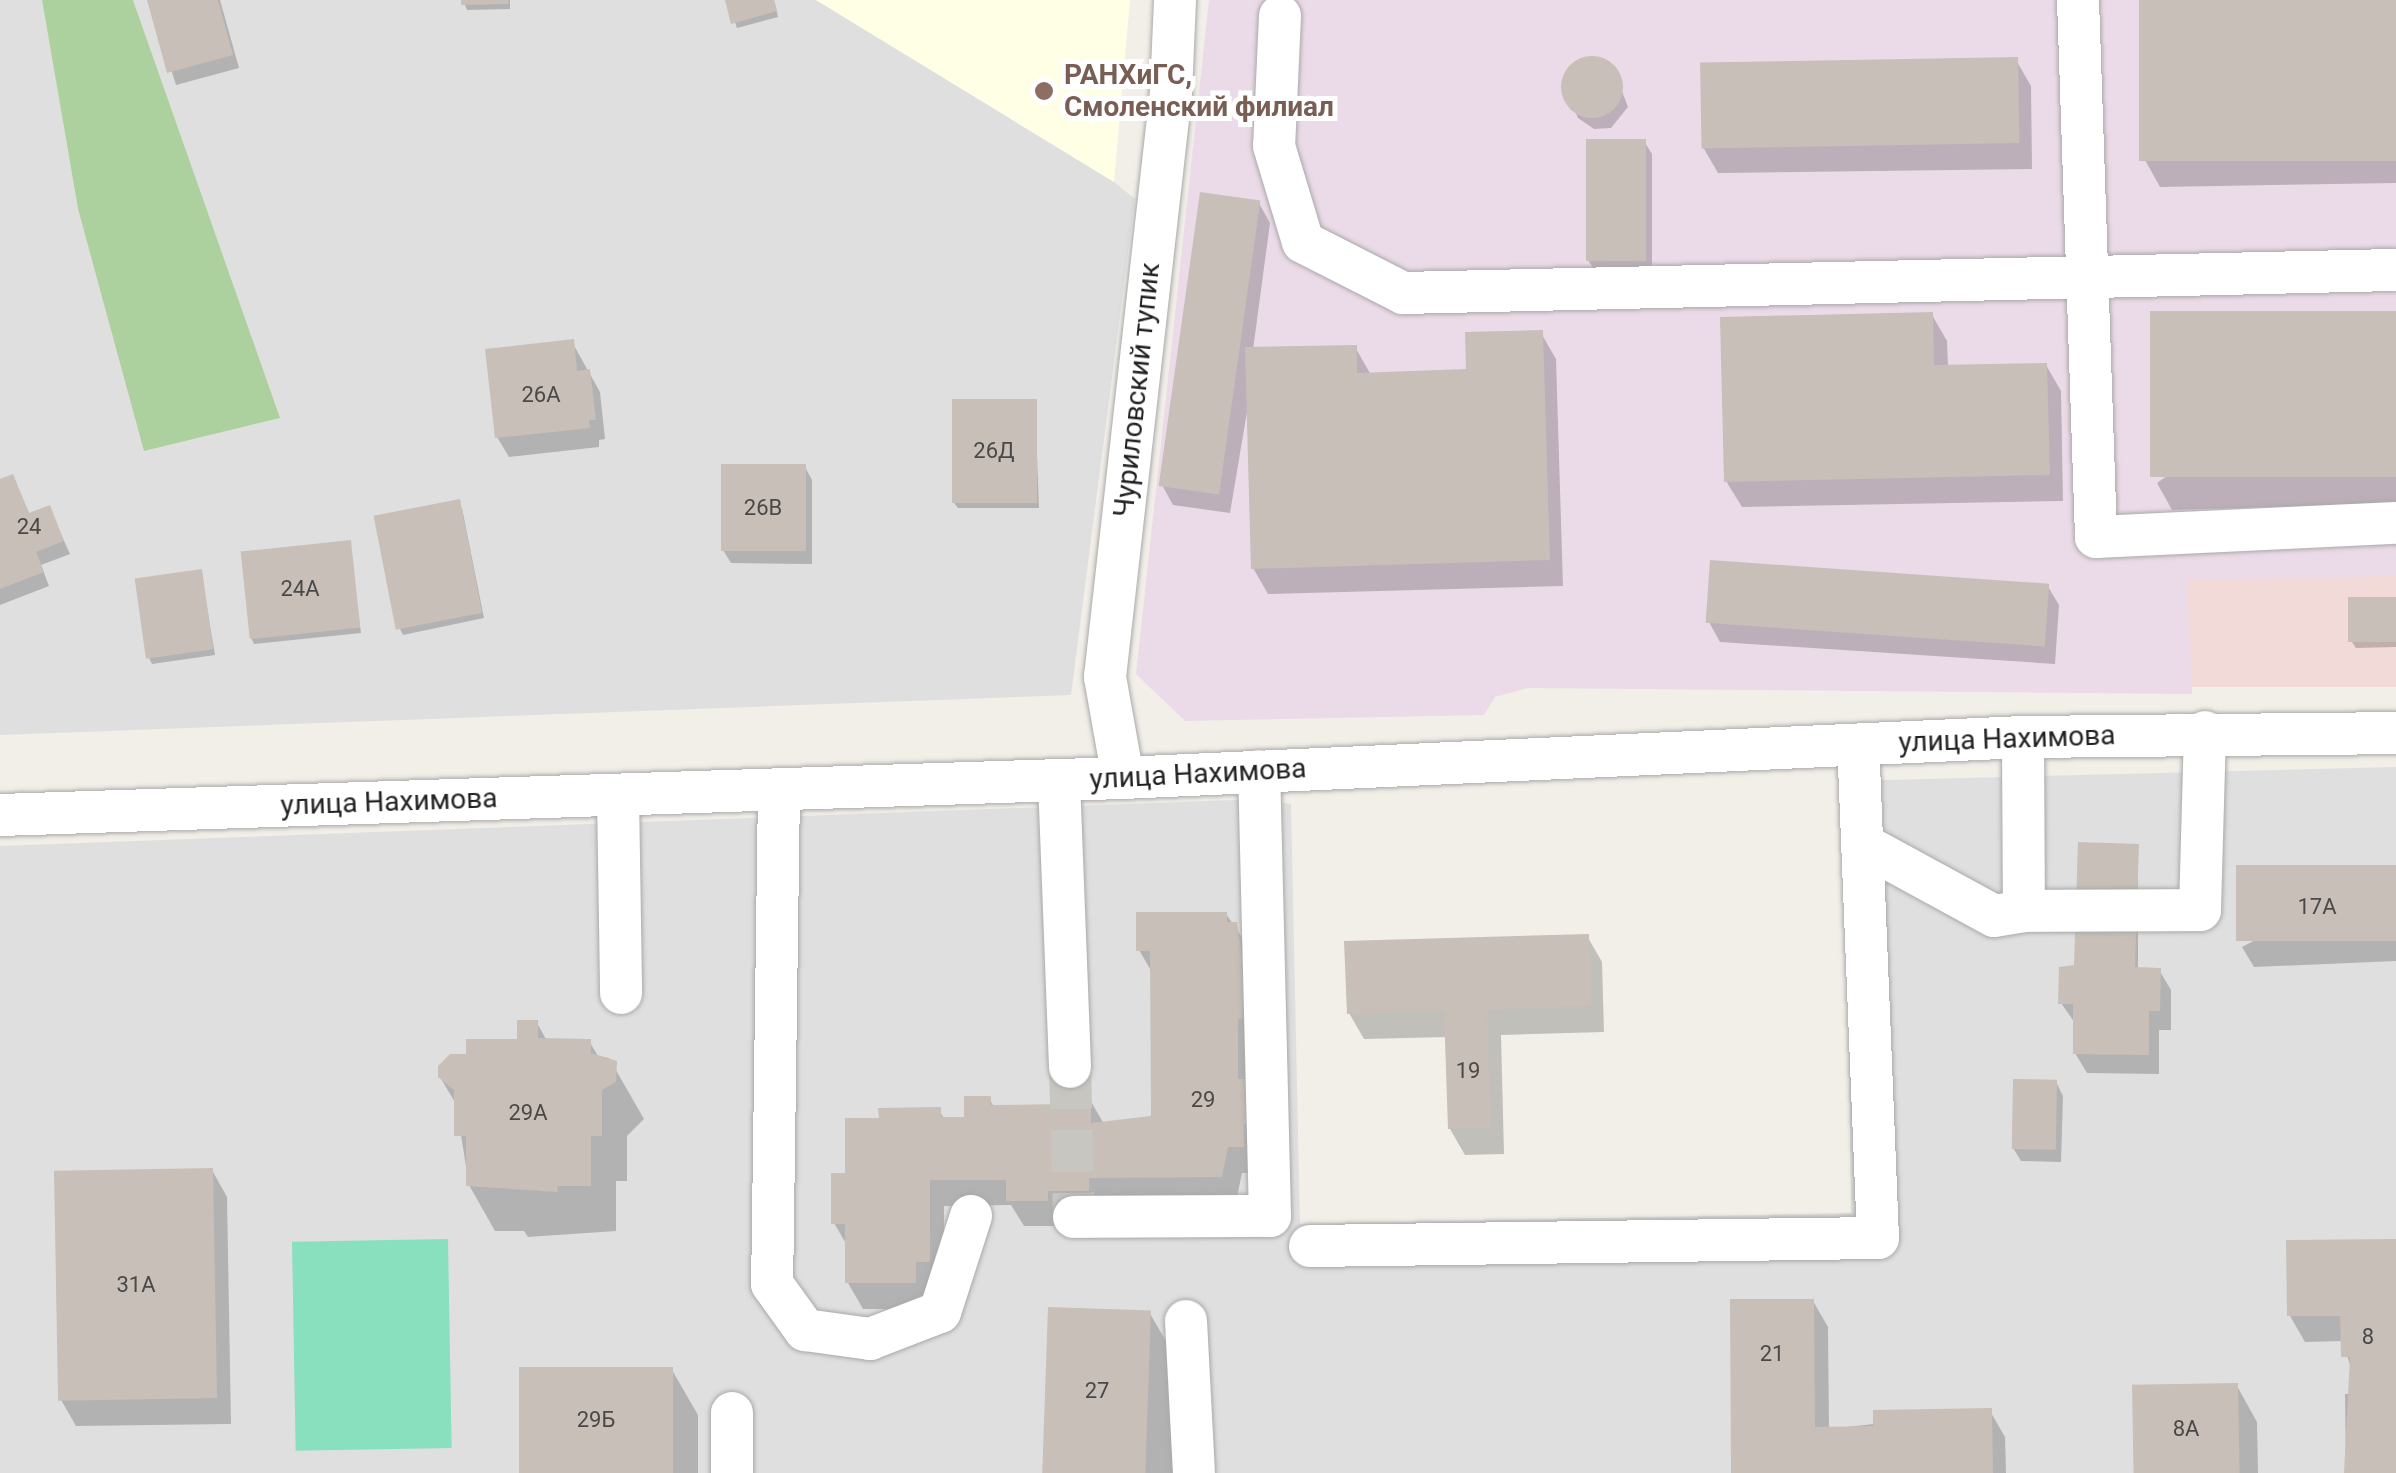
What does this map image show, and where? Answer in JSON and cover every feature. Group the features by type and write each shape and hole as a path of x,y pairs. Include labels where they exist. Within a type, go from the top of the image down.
{"street":[{"name":"Чуриловский тупик","path":"1123,778 1105,676 1171,92 1175,0"},
{"path":"2078,0 2096,537 2396,523"},
{"path":"1280,16 1274,146 1303,242 1404,293 2396,270"},
{"name":"улица Нахимова","path":"0,816 1123,778 2023,737 2206,732 2396,733"},
{"path":"1862,844 1994,916 2024,911 2200,910 2206,732"},
{"path":"2023,737 2024,911"},
{"path":"1310,1246 1878,1238 1858,745"},
{"path":"1074,1217 1270,1216 1259,772"},
{"path":"1060,780 1070,1067"},
{"path":"779,790 772,1284 805,1330 870,1339 940,1312 971,1216"},
{"path":"618,795 620,994"},
{"path":"1186,1320 1194,1473"},
{"path":"732,1412 732,1473"}],"shaded area":[{"path":"0,0 42,0 78,209 145,450 279,418 133,0 816,0 1114,182 1135,199 1071,695 0,735"},
{"name":"РАНХиГС, Смоленский филиал","path":"816,0 1130,0 1114,182"},
{"path":"1209,0 2396,0 2396,576 2187,580 2192,694 1528,688 1495,697 1484,715 1185,721 1136,674"},
{"path":"2187,576 2396,576 2396,687 2187,687"},
{"path":"2396,767 2396,1473 0,1473 0,846 1262,799 1291,804 1300,1224 1851,1213 1846,781"}],"green space":[{"path":"42,0 133,0 280,418 144,451 78,209"},
{"path":"448,1239 452,1448 296,1451 292,1242"}],"building":[{"path":"147,0 218,0 233,55 167,73"},
{"path":"461,0 508,0 509,4 461,5"},
{"path":"725,0 774,0 777,11 731,24"},
{"path":"2139,0 2396,0 2396,161 2139,161"},
{"path":"1592,56 1614,65 1623,87 1614,109 1592,118 1570,109 1561,87 1570,65"},
{"path":"2018,57 2020,143 1702,149 1700,63"},
{"path":"1586,139 1646,139 1646,261 1586,261"},
{"path":"1200,192 1260,200 1219,495 1159,486"},
{"path":"2150,311 2396,311 2396,477 2150,477"},
{"path":"1933,312 1934,365 2047,363 2050,475 1724,482 1720,317"},
{"path":"1543,330 1550,560 1251,569 1245,347 1357,345 1357,373 1466,369 1465,332"},
{"path":"574,339 577,371 590,369 596,420 589,420 590,428 495,438 485,349"},
{"path":"952,399 1037,399 1037,503 952,503"},
{"path":"721,464 806,464 806,551 721,551"},
{"path":"13,474 29,513 50,505 64,541 36,552 44,572 0,589 0,479"},
{"path":"460,499 482,613 396,630 374,516"},
{"path":"351,540 360,628 250,639 241,552"},
{"path":"1710,560 2049,584 2045,647 1706,623"},
{"path":"202,569 213,649 146,659 135,578"},
{"path":"2348,597 2396,597 2396,642 2348,642"},
{"path":"2078,842 2139,844 2135,967 2161,968 2160,1011 2149,1011 2149,1055 2073,1054 2073,1004 2058,1004 2059,967 2074,965"},
{"path":"2236,865 2396,865 2396,941 2236,941"},
{"path":"1136,912 1227,912 1227,922 1237,922 1251,1018 1238,1019 1238,1079 1255,1079 1256,1124 1244,1124 1244,1147 1228,1147 1222,1177 1089,1178 1089,1191 1048,1191 1048,1201 1006,1201 1006,1180 930,1180 930,1262 916,1262 916,1283 845,1283 845,1224 831,1224 831,1173 845,1173 845,1118 879,1118 878,1108 941,1107 941,1117 964,1117 964,1096 991,1096 991,1105 1064,1104 1064,1096 1091,1096 1091,1123 1151,1116 1150,951 1136,951"},
{"path":"1589,934 1591,1006 1487,1010 1491,1128 1448,1129 1444,1011 1347,1014 1344,941"},
{"path":"517,1020 538,1020 538,1038 591,1039 591,1053 617,1061 616,1082 602,1090 602,1136 591,1136 591,1186 557,1186 558,1192 466,1186 466,1136 454,1136 454,1090 438,1077 438,1066 450,1054 466,1054 466,1039 517,1039"},
{"path":"2013,1079 2057,1080 2056,1150 2012,1149"},
{"path":"213,1168 217,1398 58,1401 54,1171"},
{"path":"2396,1239 2396,1473 2344,1473 2350,1357 2341,1357 2340,1316 2287,1316 2286,1240"},
{"path":"1730,1299 1814,1299 1815,1427 1873,1426 1873,1410 1992,1408 1993,1473 1731,1473"},
{"path":"1048,1307 1151,1311 1145,1473 1042,1473"},
{"path":"519,1367 673,1367 673,1473 519,1473"},
{"path":"2238,1383 2240,1473 2134,1473 2132,1385"}],"tunnel":[{"path":"1070,1067 1074,1217"}],"place":[{"name":"РАНХиГС, Смоленский филиал","path":"1044,91"}]}
